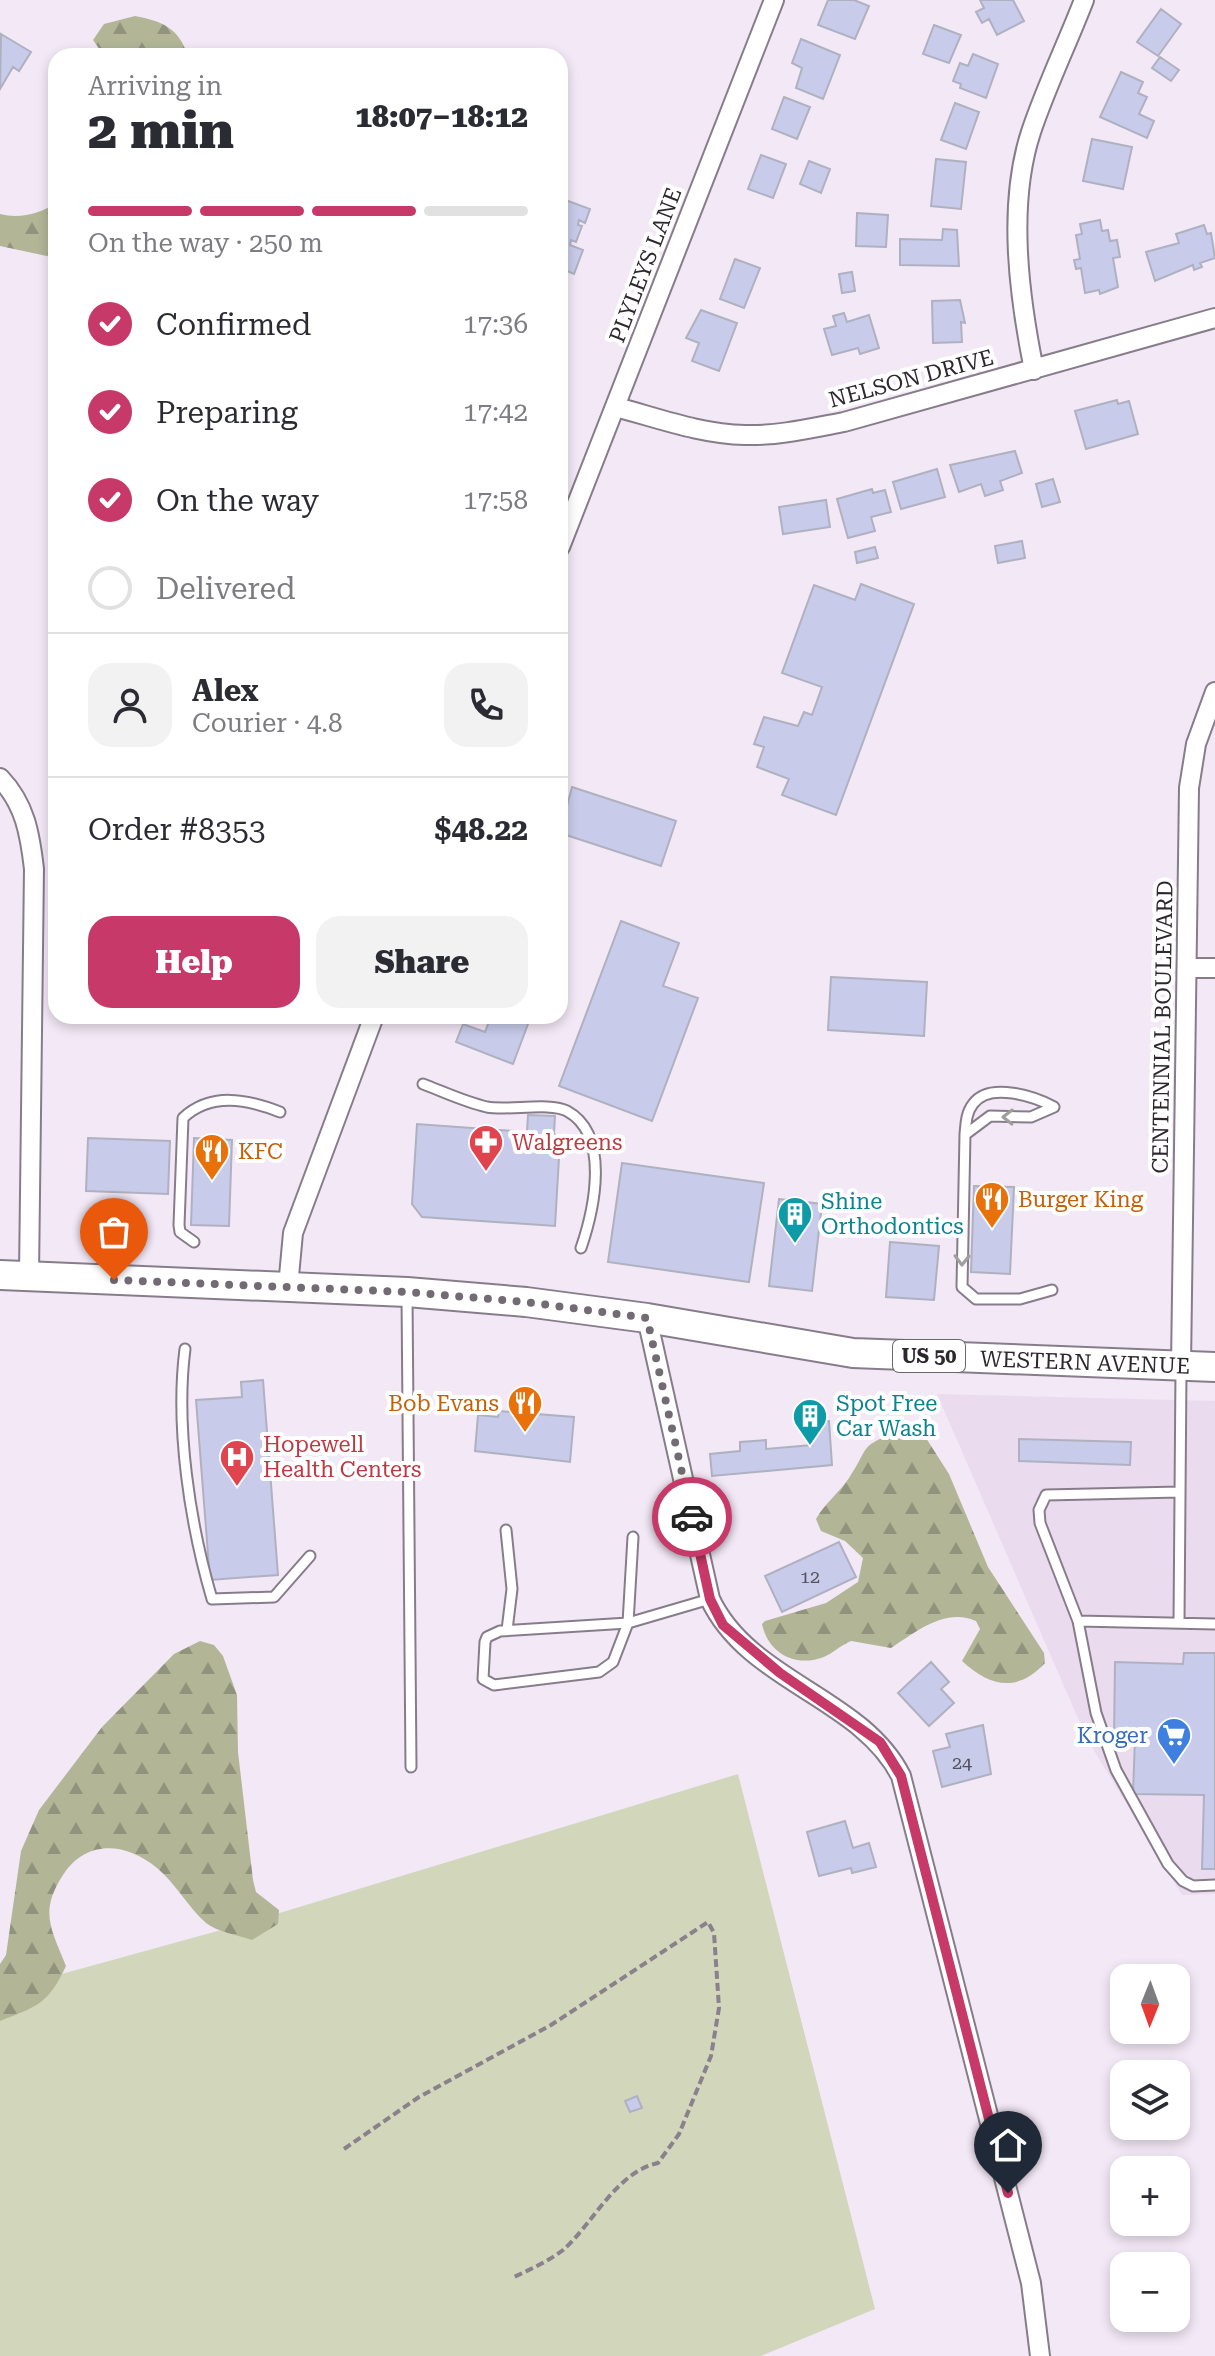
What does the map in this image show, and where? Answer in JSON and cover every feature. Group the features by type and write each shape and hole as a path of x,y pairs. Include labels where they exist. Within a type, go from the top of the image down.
{"main road":[{"name":"WESTERN AVENUE","path":"0,1275 407,1292 526,1302 647,1318 853,1353 1215,1367"}],"street":[{"name":"PLYLEYS LANE","path":"568,527 774,0"},
{"path":"1034,370 1018,252 1022,186 1030,134 1084,0"},
{"name":"NELSON DRIVE","path":"616,407 699,430 745,435 792,431 844,422 1215,318"},
{"name":"CENTENNIAL BOULEVARD","path":"1181,1366 1189,788 1196,744 1215,692"},
{"path":"0,778 15,793 29,830 34,869 29,1276"},
{"path":"1187,968 1215,968"},
{"path":"288,1287 293,1233 371,1024"},
{"path":"647,1318 710,1599 723,1625 745,1647 880,1742 901,1776 1031,2283 1040,2356"}],"lane":[{"path":"423,1084 488,1107 565,1110 586,1128 594,1152 590,1221 581,1248"},
{"path":"965,1134 990,1116 1031,1117 1054,1107 1035,1096 988,1093 974,1101 965,1134 962,1287 976,1299 1020,1299 1052,1290"},
{"path":"194,1242 180,1232 179,1225 183,1118 198,1105 213,1101 234,1100 280,1112"},
{"path":"407,1292 411,1767"},
{"path":"185,1349 179,1395 199,1556 212,1599 274,1597 310,1556"},
{"path":"1179,1623 1181,1366"},
{"path":"1179,1492 1046,1495 1039,1510 1040,1523 1078,1621 1096,1713 1116,1770 1168,1864 1183,1881 1193,1886 1215,1885"},
{"path":"506,1530 512,1589 507,1630"},
{"path":"633,1537 628,1623 608,1668 494,1685 483,1679 487,1637 507,1630 628,1623 710,1599"},
{"path":"1078,1621 1215,1624"}],"path":[{"path":"344,2149 419,2097 551,2025 708,1922 714,1933 719,2008 711,2056 679,2134 658,2163 647,2165 618,2189 564,2249 514,2277"}],"shaded area":[{"path":"937,1394 1215,1401 1215,1894 1182,1895 1087,1739"}],"green space":[{"path":"135,16 153,20 174,32 185,48 98,48 93,40 104,24"},
{"path":"48,207 48,256 0,246 0,214 15,216"},
{"path":"898,1432 926,1438 949,1474 988,1567 1044,1653 1045,1663 1024,1679 1004,1683 993,1681 962,1661 980,1629 976,1621 965,1617 931,1623 891,1648 851,1641 827,1655 803,1661 784,1656 765,1634 762,1624 765,1621 826,1603 858,1582 863,1558 845,1541 821,1531 816,1519 849,1478 866,1449"},
{"path":"200,1641 214,1645 223,1656 237,1695 238,1752 253,1880 256,1892 279,1910 278,1924 252,1940 216,1929 206,1923 164,1874 145,1859 120,1849 95,1850 72,1863 51,1899 52,1930 66,1966 60,1979 40,2002 0,2021 0,1964 6,1955 21,1851 39,1810 102,1727 174,1654"},
{"path":"738,1774 875,2309 761,2356 0,2356 0,1991 243,1924"}],"building":[{"path":"828,0 854,0 869,6 855,39 818,25"},
{"path":"980,0 1013,0 1024,21 997,35 989,19 982,23 976,12 984,8"},
{"path":"1161,9 1181,24 1158,56 1137,42"},
{"path":"934,25 961,35 949,63 923,54"},
{"path":"1,34 31,52 19,71 13,67 0,89"},
{"path":"801,39 840,55 823,99 796,88 802,68 792,63"},
{"path":"973,54 998,64 986,98 960,88 961,84 953,81 960,63 968,66"},
{"path":"1160,57 1179,70 1171,81 1152,68"},
{"path":"1121,72 1143,82 1138,93 1147,97 1139,114 1154,121 1147,138 1100,117"},
{"path":"784,97 810,107 797,139 772,129"},
{"path":"955,103 979,112 966,149 941,140"},
{"path":"1092,139 1132,147 1123,189 1083,181"},
{"path":"761,155 786,164 773,198 748,189"},
{"path":"936,159 966,162 961,209 931,206"},
{"path":"809,161 830,169 821,193 800,184"},
{"path":"568,201 590,209 585,223 579,220 578,225 582,226 576,242 571,240 570,245 583,250 574,274 568,271"},
{"path":"857,213 888,215 886,247 856,246"},
{"path":"1100,220 1102,231 1108,230 1110,241 1117,240 1120,257 1113,258 1118,287 1100,294 1099,290 1085,293 1081,268 1076,269 1074,260 1080,259 1076,235 1082,234 1080,224"},
{"path":"1204,225 1207,234 1211,233 1215,258 1200,263 1202,267 1194,270 1193,265 1155,281 1146,252 1179,243 1176,234"},
{"path":"943,229 957,230 959,266 900,265 900,239 942,240"},
{"path":"735,259 760,268 744,308 720,299"},
{"path":"852,272 855,291 842,293 839,274"},
{"path":"960,300 965,323 961,322 962,342 933,343 932,301"},
{"path":"701,310 737,323 719,371 692,361 699,343 686,338"},
{"path":"844,313 847,322 869,315 879,348 860,354 858,348 832,355 824,329 836,326 833,316"},
{"path":"1117,400 1118,404 1129,401 1138,434 1086,449 1075,411"},
{"path":"1015,451 1022,473 1000,481 1003,490 985,496 981,484 959,492 950,465"},
{"path":"937,469 945,497 901,509 893,482"},
{"path":"1053,479 1060,502 1042,507 1036,484"},
{"path":"872,489 873,493 885,490 891,512 871,517 875,531 848,538 837,499"},
{"path":"826,500 830,527 783,534 779,507"},
{"path":"1022,541 1025,558 998,563 995,546"},
{"path":"875,547 878,558 857,563 855,552"},
{"path":"861,584 914,604 836,815 782,795 789,779 757,767 764,747 754,744 764,717 798,726 804,712 812,715 822,687 782,673 814,585 855,600"},
{"path":"572,787 676,821 661,866 568,836 568,802"},
{"path":"621,921 679,943 663,986 698,998 652,1121 559,1086"},
{"path":"831,977 927,982 924,1036 828,1030"},
{"path":"463,1024 485,1032 488,1024 528,1024 513,1064 456,1042"},
{"name":"Walgreens","path":"528,1115 555,1116 554,1133 560,1141 555,1226 422,1217 412,1204 417,1124 527,1132"},
{"path":"88,1138 170,1141 168,1194 86,1191"},
{"name":"KFC","path":"194,1138 232,1140 229,1226 191,1225"},
{"path":"622,1163 764,1183 749,1282 608,1262"},
{"name":"Burger King","path":"974,1186 1014,1187 1010,1274 971,1272"},
{"name":"Shine Orthodontics","path":"779,1199 822,1204 812,1291 769,1286"},
{"path":"890,1242 939,1246 934,1300 886,1297"},
{"name":"Hopewell Health Centers","path":"263,1380 278,1575 210,1580 196,1400 242,1397 241,1382"},
{"name":"Bob Evans","path":"499,1411 574,1417 570,1462 475,1451 478,1415 498,1417"},
{"name":"Spot Free Car Wash","path":"829,1421 832,1465 712,1476 710,1454 740,1451 740,1442 766,1440 766,1449 812,1445 810,1423"},
{"path":"1019,1439 1131,1442 1130,1465 1019,1461"},
{"path":"839,1542 856,1577 782,1612 765,1576"},
{"name":"Kroger","path":"1184,1653 1215,1653 1215,1869 1202,1869 1204,1795 1133,1794 1135,1738 1114,1737 1115,1662 1183,1664"},
{"path":"931,1662 949,1682 941,1689 954,1703 929,1726 898,1693"},
{"path":"983,1725 991,1774 942,1787 933,1751 950,1747 946,1734"},
{"path":"845,1821 853,1848 869,1843 876,1867 852,1873 851,1868 819,1876 807,1832"},
{"path":"637,2096 642,2108 630,2112 625,2101"}],"way so far":[{"path":"114,1280 407,1292 526,1302 647,1318 692,1517"}],"place":[{"name":"Walgreens","path":"486,1173"},
{"name":"KFC","path":"212,1182"},
{"name":"Burger King","path":"992,1230"},
{"name":"Shine Orthodontics","path":"795,1245"},
{"name":"Bob Evans","path":"525,1434"},
{"name":"Spot Free Car Wash","path":"810,1447"},
{"name":"Hopewell Health Centers","path":"237,1488"},
{"name":"Kroger","path":"1174,1766"}],"route":[{"path":"692,1517 710,1599 723,1625 745,1647 880,1742 901,1776 1008,2193"}]}
